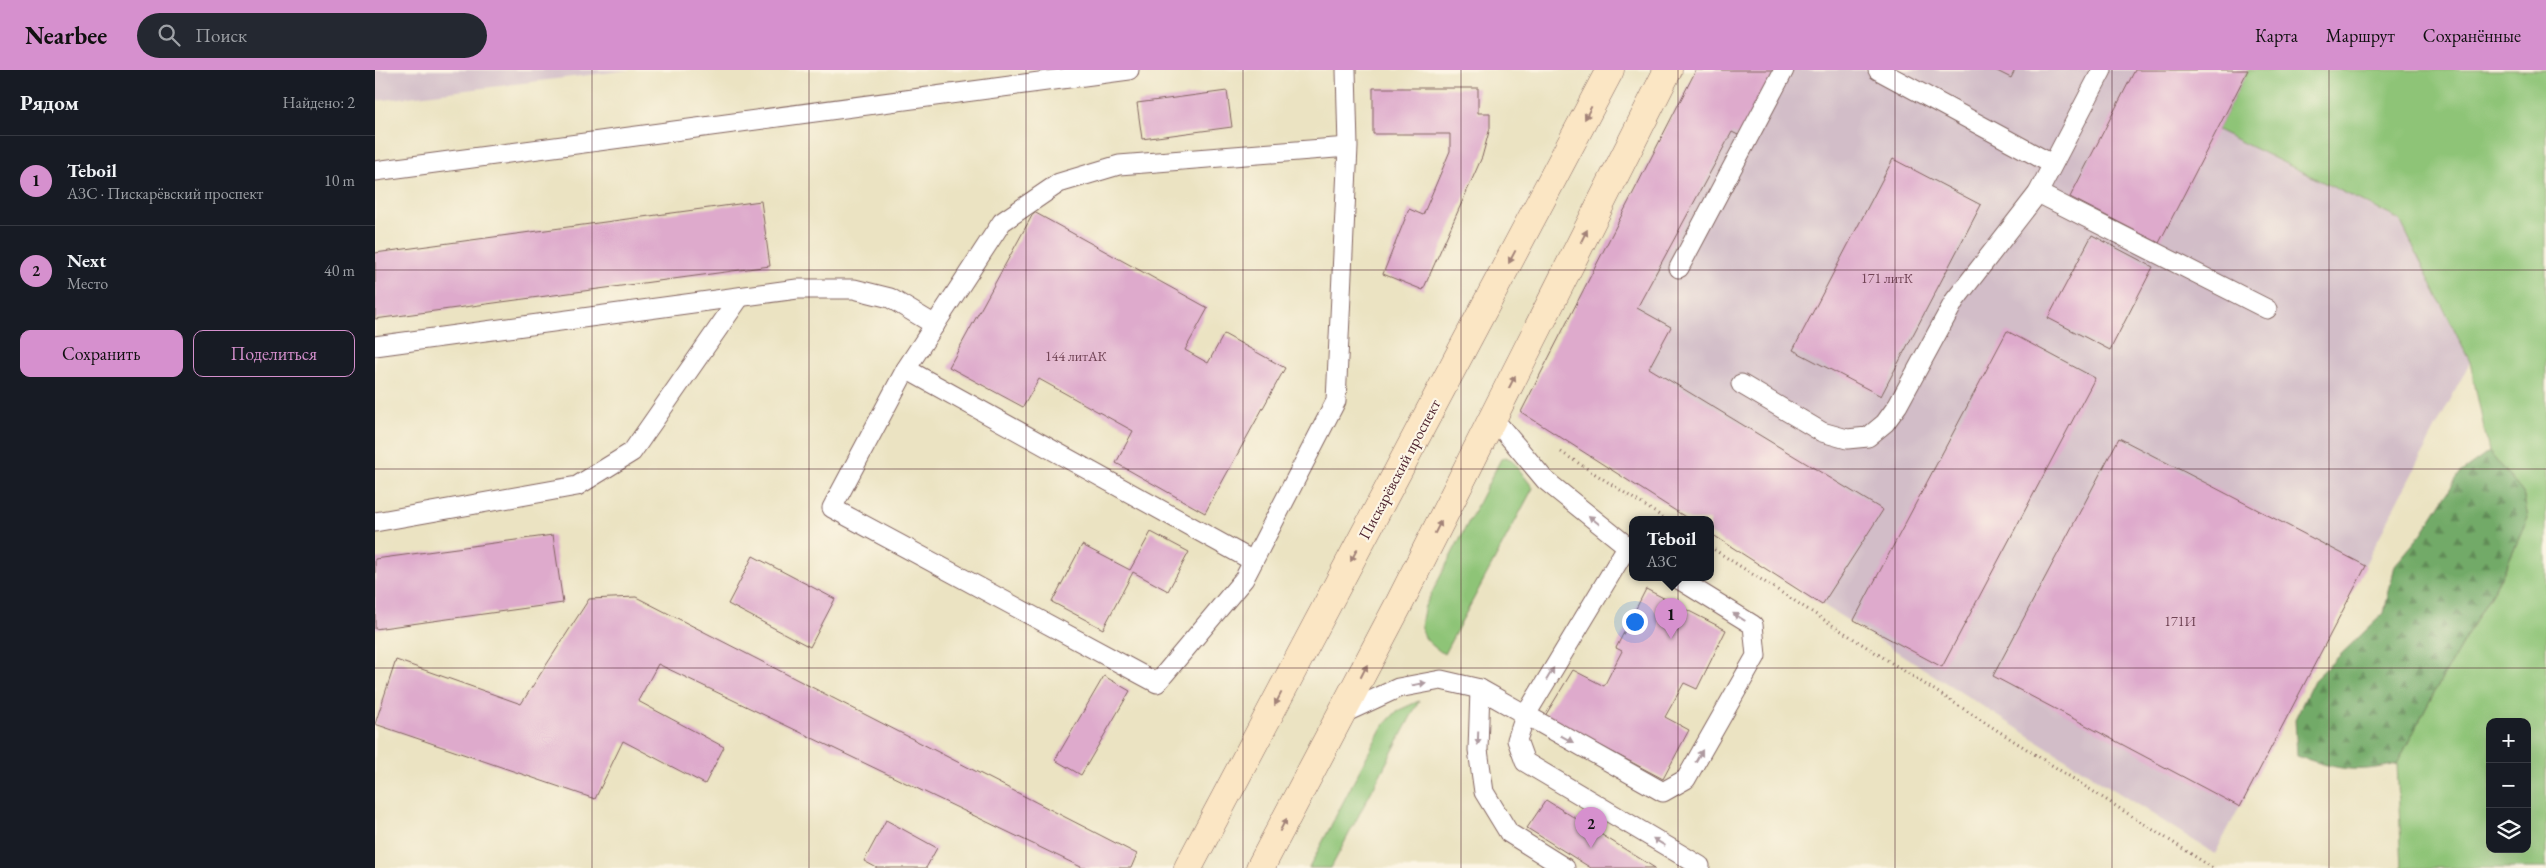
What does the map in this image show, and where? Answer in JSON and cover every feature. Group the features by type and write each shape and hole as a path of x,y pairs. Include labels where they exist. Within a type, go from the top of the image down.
{"main road":[{"name":"Пискарёвский проспект","path":"1188,868 1610,70"},
{"path":"1260,868 1342,714 1668,70"}],"lane":[{"path":"375,171 1129,70"},
{"path":"1347,70 1348,147 1336,401 1244,579 1157,683 832,508 907,369 1002,222 1059,182 1119,165 1348,147"},
{"path":"1679,268 1784,70"},
{"path":"1878,70 2052,164"},
{"path":"1741,384 1822,432 1847,439 1868,438 1885,423 1898,405 1955,300 2038,193 2102,70"},
{"path":"2038,193 2267,309"},
{"path":"375,346 797,289 854,289 890,298 935,325"},
{"path":"375,522 577,486 632,452 740,297"},
{"path":"907,369 1253,561"},
{"path":"1493,418 1545,480 1629,548"},
{"path":"1629,551 1525,716 1517,740 1525,762 1699,866 1699,868"},
{"path":"1342,714 1398,688 1441,680 1480,689 1663,792 1686,779 1756,656 1753,625 1682,581"},
{"path":"1480,689 1478,750 1485,792 1509,833 1565,868"}],"path":[{"path":"1561,452 1661,516"},
{"path":"1714,550 2213,868"}],"shaded area":[{"path":"375,70 630,70 375,101"},
{"path":"1696,70 2248,70 2358,200 2400,220 2470,362 2215,854 1714,536 1714,516 1684,516 1521,412"}],"green space":[{"path":"2248,70 2546,70 2546,868 2402,868 2397,764 2436,689 2504,572 2528,518 2523,493 2489,452 2470,362 2400,220 2217,130"},
{"path":"2489,452 2523,493 2528,518 2504,571 2436,689 2397,764 2369,769 2346,769 2297,756 2295,719 2314,680 2384,613 2395,565 2422,533 2460,473"},
{"path":"1506,457 1512,460 1533,488 1444,654 1430,644 1423,634 1422,623 1425,606 1501,459"},
{"path":"1419,701 1331,868 1309,868 1382,727 1397,711"}],"building":[{"path":"1696,70 1776,70 1740,136 1732,132 1637,308 1671,327 1649,368 1883,510 1822,605 1714,536 1714,516 1684,516 1521,412"},
{"path":"1995,70 2015,70 2011,78"},
{"path":"2135,70 2248,70 2159,243 2070,197"},
{"path":"1373,88 1478,88 1478,113 1490,113 1490,128 1482,157 1423,290 1383,274 1409,209 1423,215 1450,151 1450,134 1373,134"},
{"path":"1227,91 1232,127 1142,139 1137,103"},
{"path":"1893,159 1981,205 1881,396 1793,350"},
{"path":"761,201 770,266 375,319 375,253"},
{"path":"1034,212 1208,308 1185,350 1208,363 1224,334 1285,368 1205,513 1116,463 1133,431 1039,379 1023,407 949,367"},
{"path":"2092,235 2153,267 2110,350 2048,318"},
{"path":"2007,331 2095,378 1942,667 1854,620"},
{"path":"2119,438 2366,566 2240,807 1993,676"},
{"path":"1151,532 1189,552 1168,591 1133,572 1103,629 1052,602 1082,545 1130,570"},
{"path":"553,535 563,603 375,629 375,559"},
{"path":"753,556 835,599 810,647 728,604"},
{"path":"1646,589 1726,630 1697,689 1684,683 1665,717 1689,730 1663,779 1545,716 1573,670 1604,686 1622,651 1616,648"},
{"path":"636,597 1137,854 1131,868 1083,868 658,664 638,701 724,747 705,784 623,741 595,799 375,724 396,660 521,704 589,599"},
{"path":"1104,676 1130,691 1081,775 1055,760"},
{"path":"1546,800 1655,868 1591,868 1527,828"},
{"path":"886,820 937,848 926,868 877,868 864,861"}],"place":[{"name":"Teboil","path":"1671,639"},
{"name":"Next","path":"1591,848"}]}
